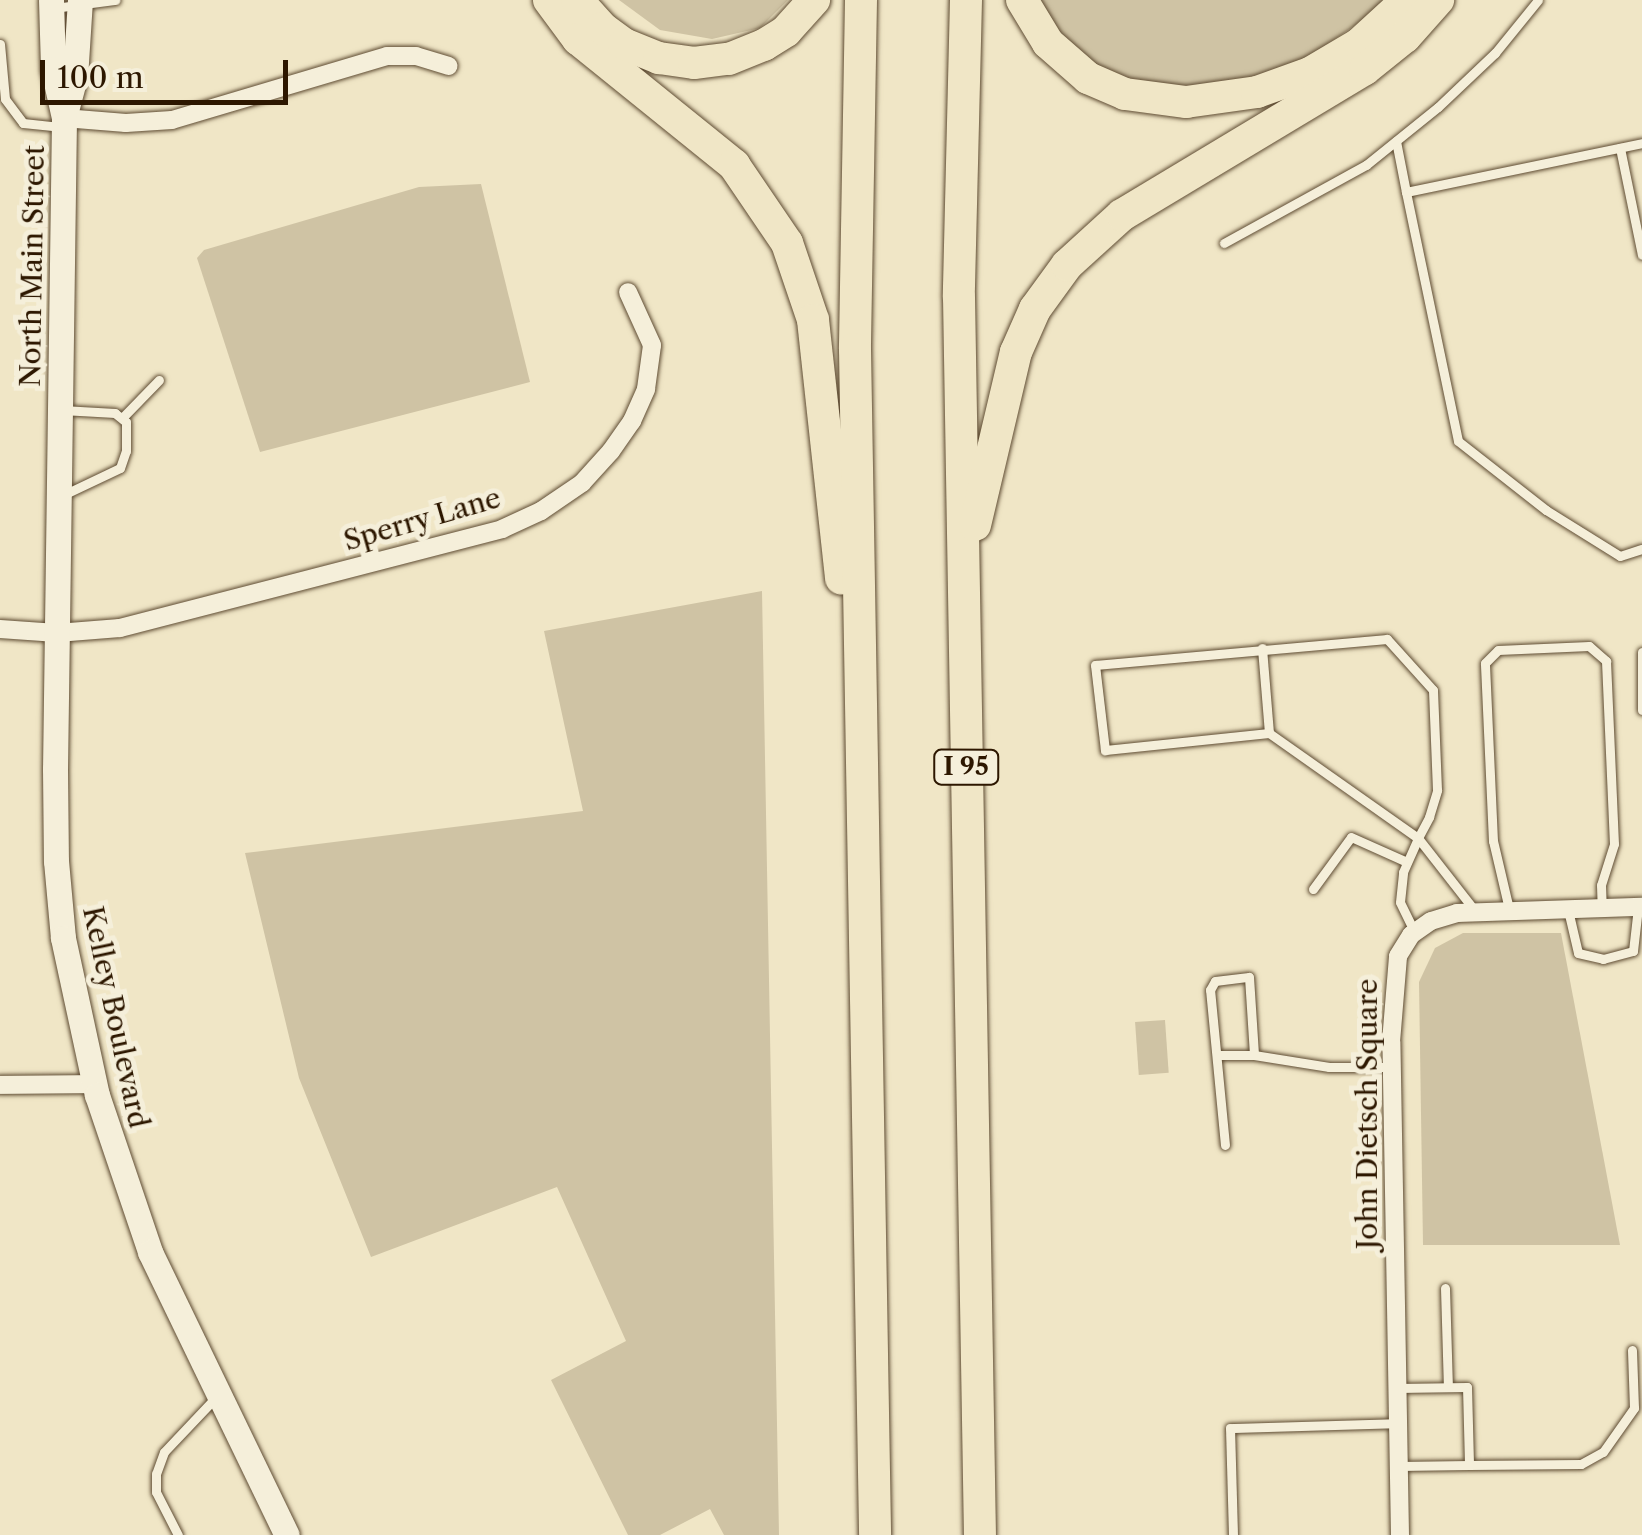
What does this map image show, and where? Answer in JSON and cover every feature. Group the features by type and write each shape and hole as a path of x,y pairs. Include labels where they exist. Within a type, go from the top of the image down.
{"highway":[{"path":"549,0 578,39 734,165 765,204 793,256 813,320 836,550 860,680"},
{"path":"577,0 624,44 659,58 694,63 728,59 764,45 786,31 814,0"},
{"path":"861,0 854,289 875,1535"},
{"name":"I 95","path":"966,0 958,235 980,1535"},
{"path":"1022,0 1048,44 1088,78 1124,94 1186,102 1257,92 1310,73 1359,44 1407,0"},
{"path":"963,583 1010,370 1029,322 1058,276 1122,216 1365,68 1405,37 1438,0"}],"main road":[{"name":"North Main Street","path":"60,412 64,123 76,77 80,3"},
{"name":"North Main Street","path":"51,4 55,87 64,123"},
{"name":"Kelley Boulevard","path":"60,412 56,861 63,938 94,1084 150,1252 287,1535"}],"street":[{"path":"64,123 172,120 387,56 416,56 448,66"},
{"name":"Sperry Lane","path":"0,628 56,634 120,628 502,529 541,511 582,483 611,452 632,421 646,389 652,345 628,292"},
{"path":"1414,933 1432,921 1475,911 1640,907"},
{"name":"John Dietsch Square","path":"1400,1535 1391,1067 1393,979 1398,956 1414,933"},
{"path":"0,1085 94,1084"}],"lane":[{"path":"51,4 115,0"},
{"path":"1224,243 1366,165 1495,53 1538,0"},
{"path":"0,44 5,99 23,123 64,123"},
{"path":"1396,141 1458,441 1546,510 1620,556 1642,550"},
{"path":"1406,192 1642,144"},
{"path":"1620,148 1642,255"},
{"path":"122,418 159,380"},
{"path":"58,497 94,484 120,468 126,451 122,418 116,413 60,412"},
{"path":"1414,933 1400,902 1407,862 1418,838 1437,790 1433,690 1411,661 1387,639 1095,665 1105,750 1270,733 1418,838 1475,911"},
{"path":"1509,909 1493,841 1485,663 1498,650 1589,646 1606,661 1614,828 1601,885 1602,908"},
{"path":"1262,648 1270,733"},
{"path":"1642,652 1642,710"},
{"path":"1313,889 1351,837 1407,862"},
{"path":"1568,909 1578,953 1603,959 1633,951 1640,907"},
{"path":"1225,1144 1211,986 1222,977 1250,976 1254,1055"},
{"path":"1218,1055 1254,1055 1329,1068 1391,1067"},
{"path":"1445,1288 1448,1387"},
{"path":"1399,1466 1581,1464 1594,1460 1634,1408 1632,1350"},
{"path":"1398,1388 1468,1387 1469,1465"},
{"path":"178,1535 156,1492 156,1474 164,1452 217,1395"},
{"path":"1232,1535 1230,1428 1398,1423"}],"shaded area":[{"path":"619,0 788,0 760,28 712,39 660,30"},
{"path":"1040,0 1391,0 1296,66 1204,89 1112,76 1072,51"},
{"path":"481,184 530,382 260,452 197,258 204,250 419,187"},
{"path":"762,591 779,1535 724,1535 710,1509 660,1535 628,1535 551,1380 626,1341 557,1187 371,1257 299,1078 245,853 583,811 544,631"},
{"path":"1463,933 1561,933 1620,1245 1423,1245 1419,982 1435,948"},
{"path":"1165,1020 1169,1073 1139,1075 1135,1022"}]}
